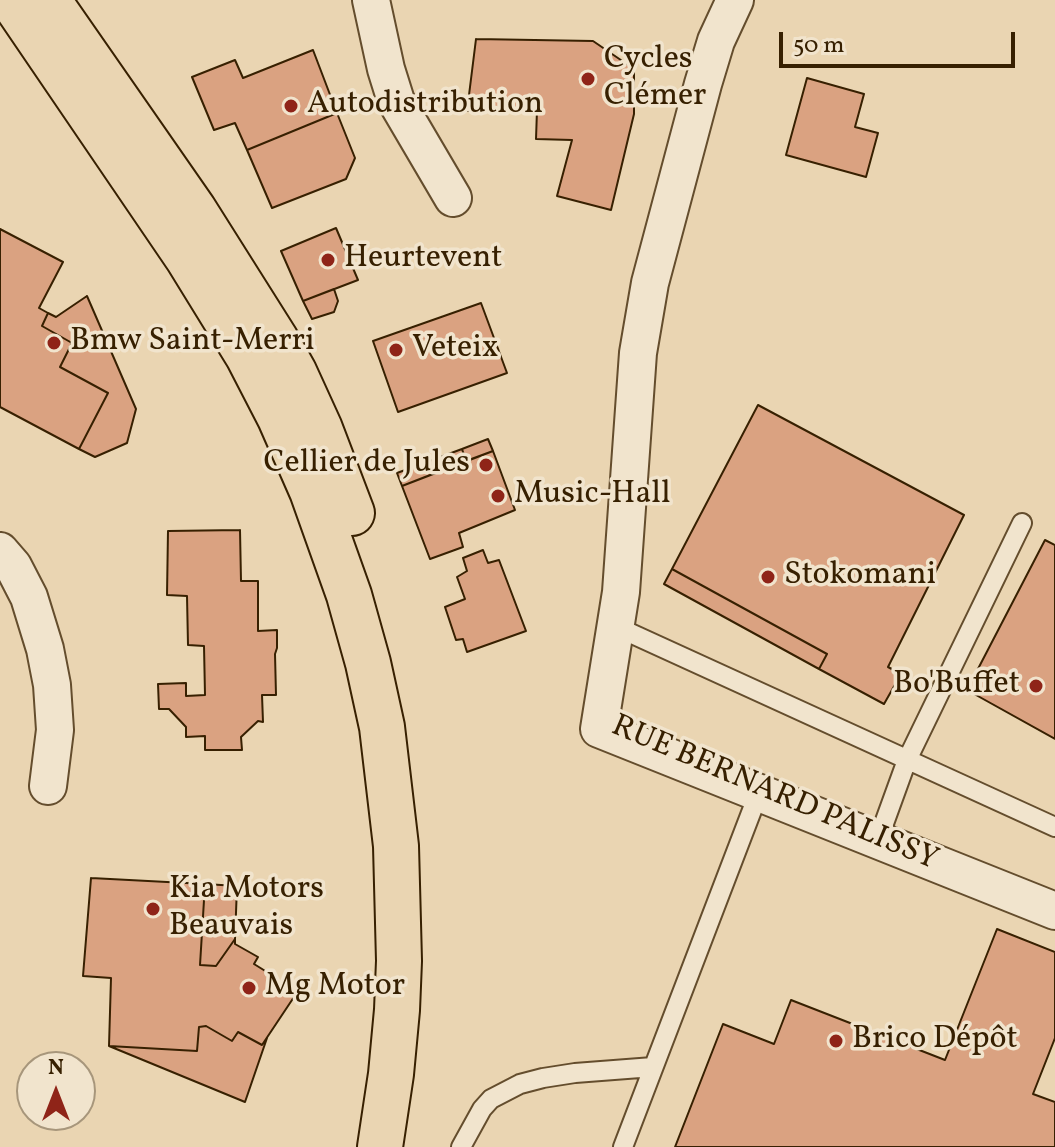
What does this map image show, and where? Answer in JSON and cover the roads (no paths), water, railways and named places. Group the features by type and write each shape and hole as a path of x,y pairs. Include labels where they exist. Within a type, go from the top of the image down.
{"main road":[{"path":"12,0 187,257 248,356 307,478 342,571 382,727 396,846 397,1010 380,1147"},
{"path":"48,0 177,185 276,340 320,429 365,551 400,697 420,831 424,905 423,983 405,1147"}],"street":[{"path":"371,0 396,101 453,198"},
{"name":"RUE BERNARD PALISSY","path":"735,0 716,41 703,84 645,305 638,353 617,627 599,729 1051,905"},
{"path":"0,551 13,566 29,597 45,649 52,685 55,730 48,786"}],"lane":[{"path":"878,840 907,760 1022,523"},
{"path":"617,627 1055,827"},
{"path":"623,1147 759,792"},
{"path":"461,1147 491,1099 520,1084 575,1073 653,1067"}],"place":[{"name":"Cycles Clémer","path":"588,79"},
{"name":"Autodistribution","path":"291,106"},
{"name":"Heurtevent","path":"328,260"},
{"name":"Bmw Saint-Merri","path":"54,343"},
{"name":"Veteix","path":"396,350"},
{"name":"Cellier de Jules","path":"486,465"},
{"name":"Music-Hall","path":"498,496"},
{"name":"Stokomani","path":"768,577"},
{"name":"Bo'Buffet","path":"1036,686"},
{"name":"Kia Motors Beauvais","path":"153,909"},
{"name":"Mg Motor","path":"249,988"},
{"name":"Brico Dépôt","path":"836,1041"}]}
